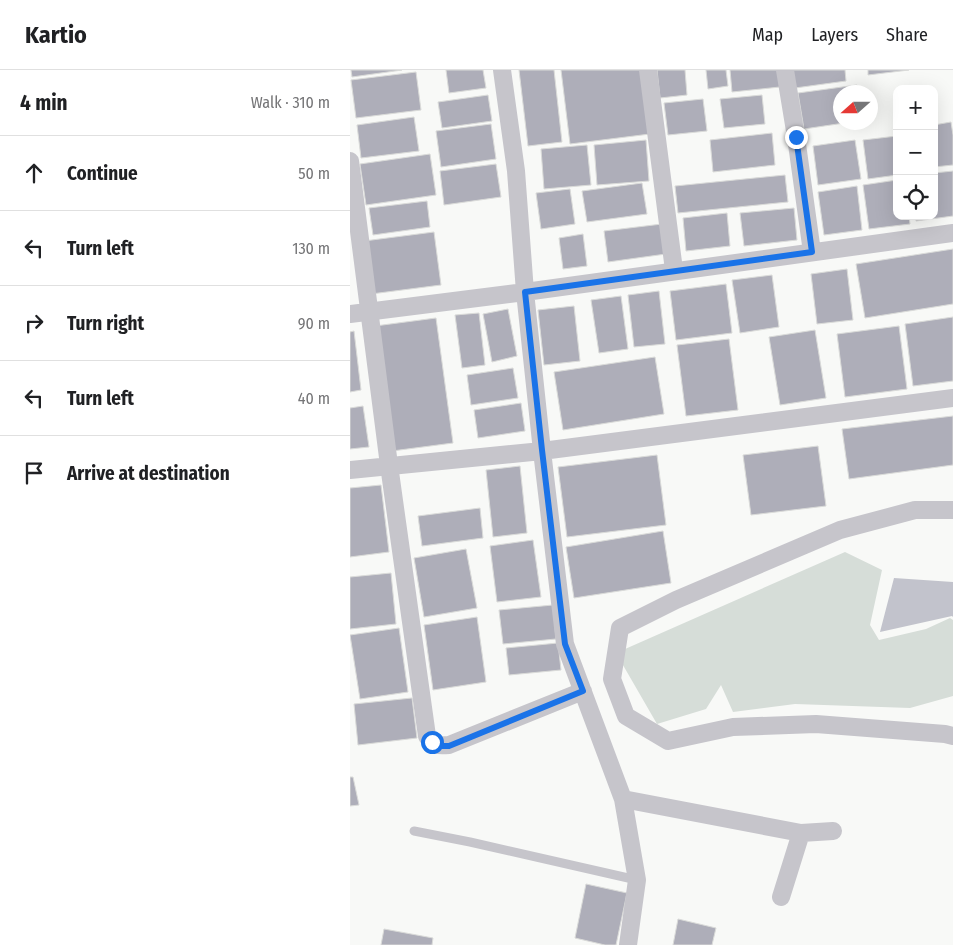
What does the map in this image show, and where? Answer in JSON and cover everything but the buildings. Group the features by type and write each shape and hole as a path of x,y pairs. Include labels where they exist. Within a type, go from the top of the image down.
{"street":[{"path":"502,70 516,171 525,292 565,644 623,799 637,880 628,945"},
{"path":"648,70 674,270"},
{"path":"785,70 812,252"},
{"path":"350,161 389,465 427,736 439,746 449,746 583,691"},
{"path":"350,314 525,292 953,232"},
{"path":"350,470 542,450 953,398"},
{"path":"953,510 915,510 840,530 676,600 620,628 612,679 626,716 668,741 733,727 816,724 953,736"},
{"path":"623,799 801,834 833,831"},
{"path":"782,897 801,834"}],"lane":[{"path":"414,831 637,880"}],"shaded area":[{"path":"845,552 882,570 870,625 879,640 926,629 950,618 953,620 953,696 910,708 795,704 733,712 721,685 706,709 657,724 616,653"},
{"path":"894,578 953,582 953,617 880,632"}],"route":[{"path":"432,742 439,746 449,746 583,691 565,644 525,292 812,252 796,137"}]}
